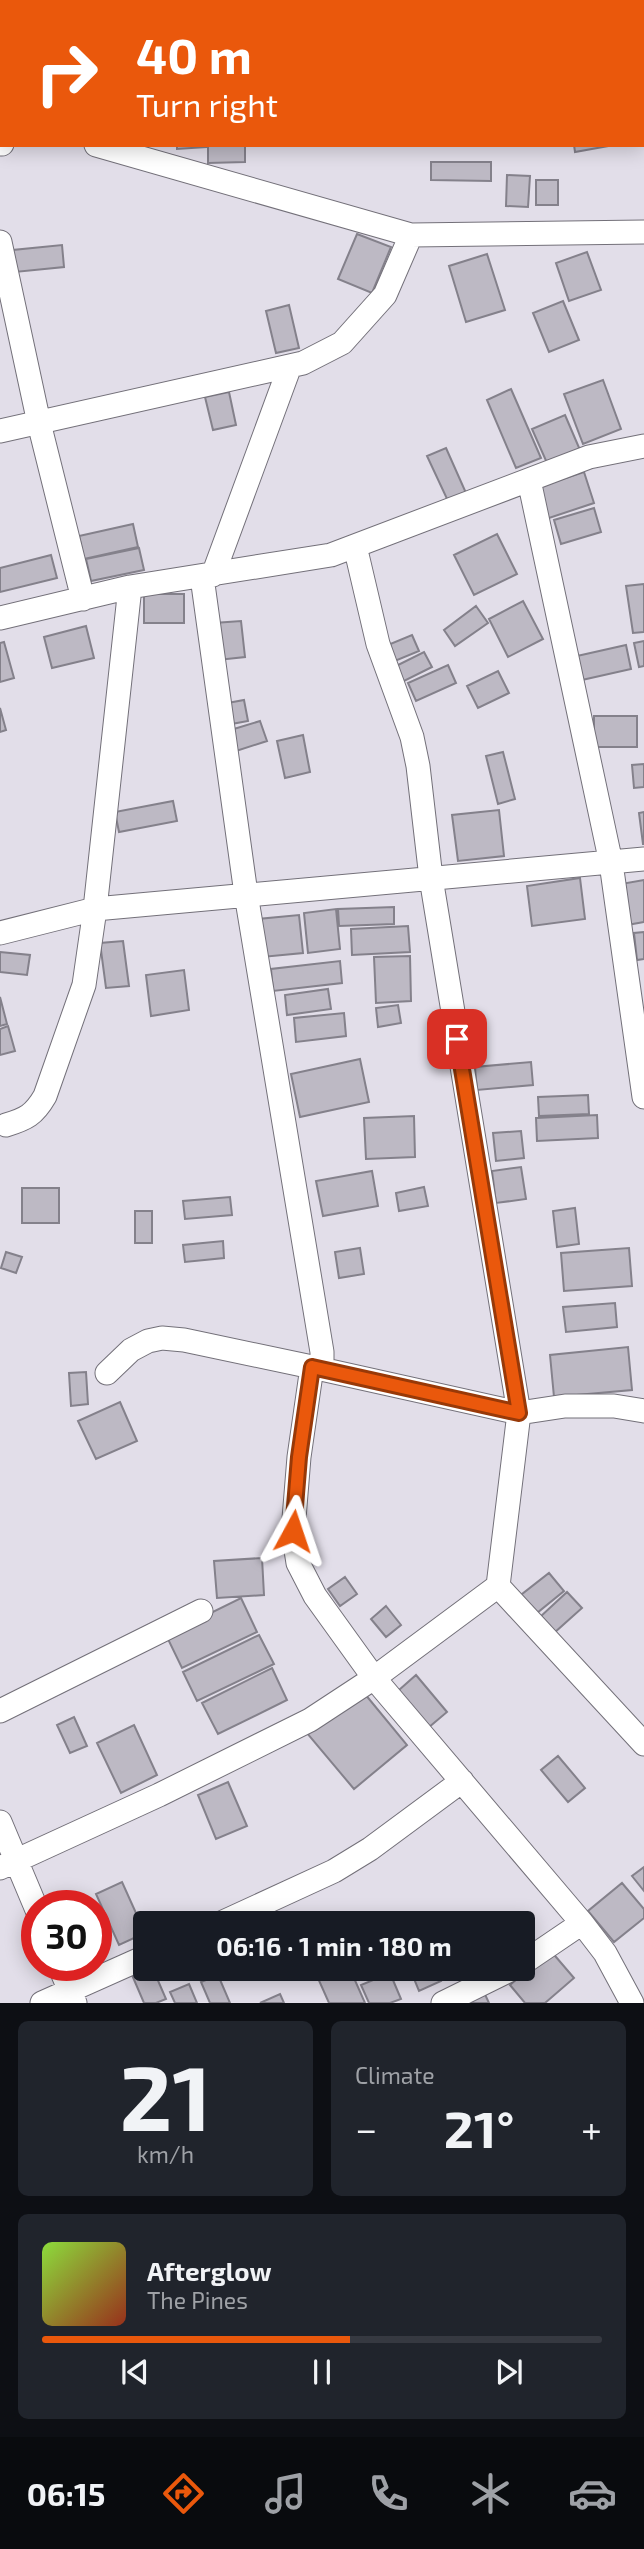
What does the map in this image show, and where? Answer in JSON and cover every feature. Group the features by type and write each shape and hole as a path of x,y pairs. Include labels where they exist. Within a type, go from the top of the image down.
{"street":[{"path":"104,147 411,235 644,232"},
{"path":"0,431 303,363 342,342 384,295 411,235"},
{"path":"0,242 39,423 83,599"},
{"path":"290,366 208,576 246,894 322,1352 299,1457 293,1546 298,1563 315,1596 374,1678 582,1923 605,1953 632,2003"},
{"path":"0,618 130,587 331,555 589,457 644,446"},
{"path":"530,480 611,863 644,1097"},
{"path":"8,1864 159,1795 310,1720 374,1678 498,1586 519,1413 431,878 423,798 412,737 378,643 355,546"},
{"path":"6,1125 36,1112 45,1096 84,985 95,909 130,587"},
{"path":"0,933 95,909 644,859"},
{"path":"107,1373 131,1350 148,1341 162,1338 184,1340 519,1413 565,1406 614,1406 644,1411"},
{"path":"498,1586 644,1744"},
{"path":"0,1711 201,1611"},
{"path":"246,1911 334,1871 370,1849 462,1781"},
{"path":"0,1822 8,1864 24,1890"},
{"path":"535,1955 582,1923"},
{"path":"42,2003 72,1997 133,1964"},
{"path":"443,2003 488,1981"}],"building":[{"path":"208,147 245,147 245,162 208,163"},
{"path":"574,147 603,147 575,152"},
{"path":"431,162 491,162 491,181 431,180"},
{"path":"507,175 530,176 528,207 506,206"},
{"path":"536,180 558,180 558,205 536,205"},
{"path":"357,234 391,247 372,293 338,279"},
{"path":"62,245 64,267 15,272 13,250"},
{"path":"587,252 601,290 569,301 556,263"},
{"path":"487,254 505,310 466,322 449,266"},
{"path":"563,301 579,340 549,352 533,313"},
{"path":"289,305 299,348 276,353 266,311"},
{"path":"603,380 621,429 583,444 564,394"},
{"path":"511,389 541,458 516,468 487,400"},
{"path":"229,392 236,425 213,430 205,397"},
{"path":"565,415 580,450 547,463 532,429"},
{"path":"446,448 466,493 448,501 427,456"},
{"path":"584,472 594,503 546,519 535,488"},
{"path":"594,508 601,532 561,544 554,520"},
{"path":"133,524 138,547 84,559 79,536"},
{"path":"497,534 517,574 474,595 454,555"},
{"path":"139,548 144,570 91,581 86,559"},
{"path":"51,555 57,578 0,592 0,568"},
{"path":"644,584 644,632 633,633 626,586"},
{"path":"144,594 184,594 184,623 144,623"},
{"path":"523,601 543,639 508,657 489,619"},
{"path":"476,606 488,623 455,646 444,630"},
{"path":"241,621 245,657 218,660 214,623"},
{"path":"86,626 94,658 52,668 44,637"},
{"path":"412,635 419,651 390,663 383,647"},
{"path":"644,641 644,666 639,667 634,643"},
{"path":"4,642 14,678 0,682 0,643"},
{"path":"626,645 631,669 573,682 568,658"},
{"path":"424,652 432,667 400,683 392,668"},
{"path":"448,665 456,683 416,701 408,683"},
{"path":"498,671 509,693 478,708 467,686"},
{"path":"244,700 248,721 226,725 222,704"},
{"path":"0,708 6,730 0,732"},
{"path":"594,716 637,716 637,747 594,747"},
{"path":"260,721 267,741 230,753 224,732"},
{"path":"303,735 310,772 285,778 277,741"},
{"path":"503,752 515,799 498,804 486,756"},
{"path":"644,764 644,787 634,788 632,765"},
{"path":"173,801 177,821 119,832 115,812"},
{"path":"499,810 504,856 458,861 452,815"},
{"path":"644,812 644,844 643,844 639,813"},
{"path":"580,878 585,919 532,926 527,886"},
{"path":"644,880 644,922 627,925 621,884"},
{"path":"394,907 394,924 339,926 338,909"},
{"path":"336,909 340,949 308,953 304,913"},
{"path":"299,915 303,953 262,957 258,919"},
{"path":"408,926 410,952 352,955 351,929"},
{"path":"644,932 644,959 637,960 634,933"},
{"path":"123,941 129,986 106,988 100,943"},
{"path":"0,952 30,955 27,975 0,972"},
{"path":"410,956 411,1001 376,1003 374,957"},
{"path":"340,961 342,983 273,991 271,969"},
{"path":"184,970 189,1010 151,1016 146,975"},
{"path":"328,989 331,1009 287,1015 285,995"},
{"path":"0,997 7,1024 0,1026"},
{"path":"398,1005 401,1023 378,1027 376,1008"},
{"path":"344,1013 346,1036 296,1042 294,1018"},
{"path":"8,1026 15,1051 0,1055 0,1029"},
{"path":"360,1059 369,1102 300,1117 291,1074"},
{"path":"531,1062 533,1085 477,1090 475,1067"},
{"path":"588,1095 589,1114 539,1116 538,1097"},
{"path":"597,1115 598,1138 537,1141 536,1118"},
{"path":"414,1116 415,1157 366,1159 364,1118"},
{"path":"521,1131 524,1158 496,1161 493,1133"},
{"path":"521,1167 526,1199 496,1203 492,1171"},
{"path":"372,1171 378,1206 323,1216 316,1181"},
{"path":"424,1187 428,1206 399,1211 396,1193"},
{"path":"22,1188 59,1188 59,1223 22,1223"},
{"path":"230,1197 232,1215 185,1219 183,1201"},
{"path":"575,1208 579,1244 557,1247 553,1211"},
{"path":"135,1211 152,1211 152,1243 135,1243"},
{"path":"223,1241 224,1258 185,1262 183,1245"},
{"path":"360,1248 364,1274 339,1278 335,1252"},
{"path":"629,1248 632,1286 564,1291 561,1253"},
{"path":"6,1252 22,1257 16,1273 1,1268"},
{"path":"615,1303 617,1327 566,1332 563,1307"},
{"path":"628,1347 632,1390 554,1397 550,1355"},
{"path":"86,1372 88,1404 71,1406 69,1373"},
{"path":"120,1402 137,1441 96,1459 78,1421"},
{"path":"262,1558 264,1595 217,1598 214,1561"},
{"path":"549,1573 564,1591 532,1617 517,1598"},
{"path":"345,1577 357,1594 340,1606 328,1589"},
{"path":"567,1592 582,1608 554,1633 540,1617"},
{"path":"241,1598 257,1632 182,1668 166,1635"},
{"path":"386,1606 401,1625 386,1637 371,1619"},
{"path":"259,1635 274,1664 197,1701 183,1672"},
{"path":"272,1668 287,1700 218,1734 202,1703"},
{"path":"416,1675 447,1712 422,1733 391,1697"},
{"path":"360,1688 407,1745 354,1789 306,1732"},
{"path":"74,1717 87,1746 70,1753 57,1725"},
{"path":"134,1725 157,1775 121,1793 97,1743"},
{"path":"558,1756 585,1788 568,1802 541,1770"},
{"path":"228,1782 247,1826 216,1839 198,1795"},
{"path":"644,1867 644,1891 632,1876"},
{"path":"122,1882 135,1911 133,1939 119,1945 112,1929 112,1890 105,1890"},
{"path":"622,1883 644,1909 644,1918 614,1942 588,1911"},
{"path":"550,1950 574,1978 545,2003 525,2003 510,1985 515,1981 535,1981 535,1963"},
{"path":"135,1981 158,1981 166,1999 156,2003 144,2003"},
{"path":"221,1981 230,2003 210,2003 201,1982"},
{"path":"319,1981 355,1981 365,2003 329,2003"},
{"path":"371,1981 393,1981 401,1999 390,2003 369,2003 361,1985"},
{"path":"415,1981 441,1981 419,1991"},
{"path":"189,1984 197,2003 175,2003 170,1992"},
{"path":"482,1988 489,2003 449,2003"},
{"path":"280,1994 284,2003 260,2003"}],"route":[{"path":"293,1531 299,1457 312,1367 519,1413 457,1039"}]}
